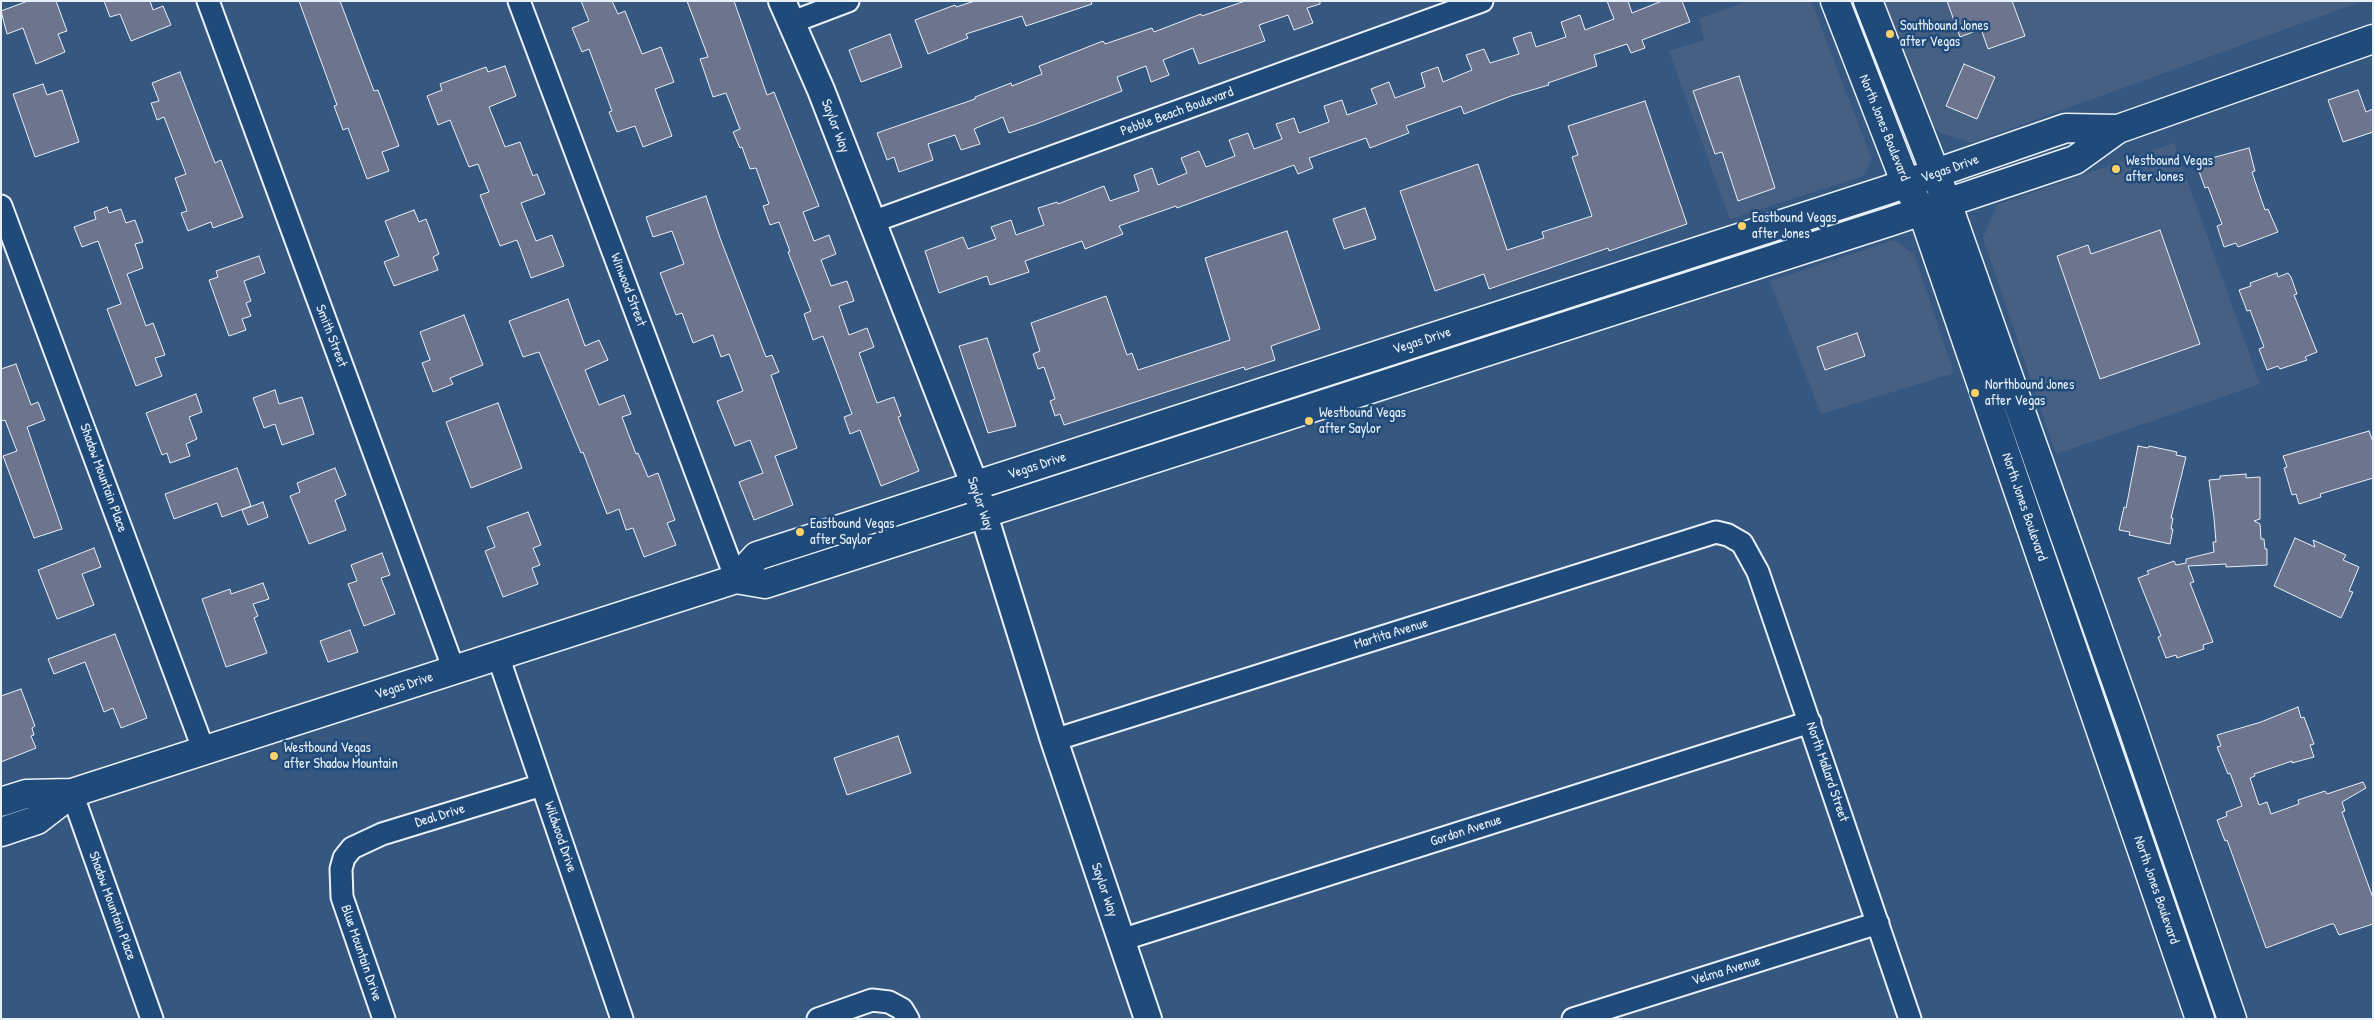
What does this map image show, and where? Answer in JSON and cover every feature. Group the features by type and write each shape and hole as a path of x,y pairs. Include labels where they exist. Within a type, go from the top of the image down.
{"main road":[{"name":"North Jones Boulevard","path":"1835,1 1906,184 1934,207 2130,720 2232,1019"},
{"name":"North Jones Boulevard","path":"1868,1 1936,174 1934,207 2100,730 2200,1019"},
{"name":"Vegas Drive","path":"1,802 26,794 72,793 736,579 766,584 2075,160 2118,129 2373,39"},
{"name":"Vegas Drive","path":"736,579 757,556 1906,184 2066,128 2118,129"},
{"path":"2100,730 2130,720"},
{"name":"Vegas Drive","path":"1,832 37,820 72,793"}],"street":[{"name":"Smith Street","path":"208,1 454,670"},
{"name":"Winwood Street","path":"519,1 736,579"},
{"path":"786,12 848,1"},
{"name":"Pebble Beach Boulevard","path":"872,222 1482,1"},
{"name":"Saylor Way","path":"786,12 821,90 975,486 1054,740 1148,1019"},
{"name":"Shadow Mountain Place","path":"1,206 204,751"},
{"name":"Martita Avenue","path":"1054,740 1716,532 1728,535"},
{"name":"North Mallard Street","path":"1728,535 1742,543 1758,572 1910,1019"},
{"name":"Wildwood Drive","path":"498,656 622,1019"},
{"name":"Gordon Avenue","path":"1121,940 1810,722"},
{"name":"Deal Drive","path":"344,858 352,848 382,834 542,785"},
{"name":"Shadow Mountain Place","path":"72,793 152,1019"},
{"name":"Blue Mountain Drive","path":"344,858 341,869 342,897 384,1019"},
{"name":"Velma Avenue","path":"1574,1019 1878,923"},
{"path":"818,1019 872,1000 889,1002 902,1009 908,1019"}],"shaded area":[{"path":"1748,1 1811,1 1872,160 1863,176 1730,219 1669,51 1704,40 1699,19"},
{"path":"1877,1 2363,1 1971,143 1936,131"},
{"path":"2174,143 2260,384 2056,454 1983,238 1997,205"},
{"path":"1894,240 1914,254 1954,373 1821,414 1770,281"}],"building":[{"path":"28,1 56,1 67,31 58,34 65,52 36,64 23,28 7,34 1,11"},
{"path":"104,1 150,1 153,10 163,6 171,25 131,41 120,14 110,17"},
{"path":"299,1 340,1 374,91 378,90 399,146 382,152 389,171 367,179 348,128 343,130 334,106 337,105"},
{"path":"581,1 612,1 618,14 625,11 642,54 661,47 674,82 655,89 672,136 643,147 635,126 617,132 609,112 612,111 589,49 582,52 572,28 589,21"},
{"path":"687,1 734,1 767,95 774,92 819,206 803,212 814,241 829,235 836,254 821,260 831,286 847,281 854,301 839,306 849,335 867,328 874,347 859,353 877,403 894,397 901,416 898,417 919,471 881,486 860,430 850,434 844,417 852,414 823,336 813,340 804,314 811,311 788,252 790,251 779,222 770,225 763,206 769,204 756,168 750,169 742,147 740,148 733,132 740,129 726,93 713,97 700,59 708,57"},
{"path":"975,1 1091,1 1092,4 1026,26 1022,16 966,34 968,38 928,54 915,20 955,5 956,7"},
{"path":"1245,1 1320,1 1320,4 1307,8 1313,23 1294,30 1288,15 1259,25 1265,41 1199,64 1193,48 1163,60 1169,75 1151,82 1146,66 1117,77 1122,91 1036,124 1009,133 1003,117 974,129 980,144 961,150 955,135 928,144 933,160 899,172 894,157 887,160 877,133 975,99 975,97 1011,83 1012,86 1042,74 1039,66 1103,41 1105,44 1152,28 1154,32 1201,14 1202,16"},
{"path":"1607,1 1628,1 1632,13 1662,1 1682,1 1690,22 1642,40 1645,48 1631,53 1627,44 1594,55 1597,66 1548,83 1549,85 1511,96 1464,114 1461,106 1406,126 1409,133 1370,148 1366,138 1309,158 1313,168 1298,174 1294,165 1177,208 1176,206 1119,226 1123,234 1085,249 1082,241 1025,261 1029,272 990,285 987,276 939,293 925,251 963,237 968,249 996,239 991,227 1011,220 1016,235 1044,225 1038,208 1057,202 1058,204 1104,186 1110,201 1139,191 1134,175 1152,168 1158,185 1187,173 1181,158 1199,151 1206,167 1235,156 1229,140 1248,133 1254,149 1282,139 1276,124 1294,118 1299,133 1329,122 1324,106 1342,100 1347,115 1377,104 1371,89 1389,82 1395,98 1425,87 1421,73 1438,67 1443,82 1472,70 1466,55 1484,49 1490,63 1519,54 1513,38 1531,32 1536,47 1566,37 1561,22 1580,15 1585,30 1614,19"},
{"path":"1947,1 2012,1 2025,36 1988,49 1981,29 1960,37"},
{"path":"890,34 902,67 861,82 849,50"},
{"path":"1964,64 1995,77 1977,119 1946,106"},
{"path":"505,66 516,96 489,107 505,147 520,142 533,176 537,174 545,194 521,203 536,241 552,235 564,266 531,278 517,240 500,246 480,195 489,192 478,164 469,167 450,120 438,125 427,96 442,90 440,84 486,67 488,72"},
{"path":"180,72 215,163 221,160 243,217 213,228 211,222 188,231 181,213 187,211 175,178 186,174 164,117 157,120 151,103 159,101 152,83"},
{"path":"1739,76 1775,188 1738,201 1722,152 1715,154 1693,91"},
{"path":"43,84 47,95 62,90 79,142 35,157 13,94"},
{"path":"2358,90 2366,112 2373,109 2373,132 2343,142 2328,100"},
{"path":"1645,101 1687,224 1609,251 1608,248 1489,289 1484,274 1435,291 1400,191 1478,164 1507,250 1544,238 1542,232 1592,216 1572,157 1578,155 1568,126"},
{"path":"2249,148 2255,171 2252,172 2257,187 2265,210 2268,209 2278,232 2238,247 2236,243 2224,247 2217,226 2222,224 2208,187 2205,188 2197,166 2208,162 2208,159"},
{"path":"706,196 720,238 766,357 772,355 779,372 771,375 797,448 775,456 793,505 754,520 739,482 763,473 750,440 735,446 717,401 743,391 729,354 721,357 713,335 693,343 682,313 676,315 660,273 684,264 672,231 653,237 646,217"},
{"path":"107,207 109,213 121,209 126,223 135,220 143,242 135,244 143,268 127,274 146,326 153,323 165,355 155,358 162,376 136,386 107,309 121,304 98,241 82,247 74,227 96,219 94,212"},
{"path":"1365,208 1376,239 1344,249 1333,219"},
{"path":"414,210 419,222 426,219 439,254 433,257 438,270 394,286 384,262 399,256 385,221"},
{"path":"2160,230 2200,344 2100,379 2057,256 2088,245 2091,254"},
{"path":"1287,231 1320,329 1271,346 1275,360 1245,370 1244,367 1064,425 1060,414 1055,416 1050,401 1055,399 1044,367 1038,369 1033,354 1040,351 1031,323 1106,296 1127,355 1132,353 1138,370 1230,340 1205,258"},
{"path":"259,256 265,273 244,281 251,301 246,303 251,316 242,319 246,330 229,336 209,280 218,277 216,271"},
{"path":"2277,273 2278,277 2288,273 2291,277 2297,294 2294,295 2317,352 2305,357 2307,360 2280,369 2278,366 2267,370 2259,349 2264,347 2250,310 2247,311 2239,290 2251,286 2250,283"},
{"path":"568,299 585,346 599,340 608,360 585,370 599,405 624,395 631,414 622,417 636,454 638,453 648,477 658,473 675,520 667,523 676,545 644,557 633,528 626,530 619,509 607,514 583,452 581,453 539,352 523,357 509,321"},
{"path":"464,315 483,365 450,378 453,384 433,392 422,363 430,360 420,332"},
{"path":"1857,333 1865,356 1825,370 1817,347"},
{"path":"987,338 1016,426 988,433 959,346"},
{"path":"16,364 31,405 38,402 45,420 27,427 62,529 34,538 3,456 17,451 5,420 1,421 1,369"},
{"path":"275,390 279,404 302,397 314,434 282,445 275,424 264,428 253,398"},
{"path":"196,394 202,412 189,417 197,439 186,444 190,456 170,463 167,453 162,455 146,413"},
{"path":"498,403 522,468 471,488 446,422"},
{"path":"2369,431 2373,442 2373,478 2320,494 2321,497 2299,504 2296,494 2292,495 2284,468 2287,467 2283,456"},
{"path":"2138,446 2148,448 2149,446 2177,452 2176,455 2186,457 2171,518 2173,518 2171,529 2173,529 2170,544 2129,535 2130,532 2119,530 2124,507 2126,508"},
{"path":"237,468 251,506 222,517 217,503 174,519 165,494"},
{"path":"335,468 346,495 335,500 346,530 309,544 290,496 300,492 297,483"},
{"path":"2246,474 2246,478 2260,477 2260,519 2254,521 2260,524 2261,539 2264,539 2265,549 2267,549 2267,565 2226,567 2226,564 2188,566 2194,582 2190,583 2213,642 2203,645 2204,649 2177,658 2176,655 2166,658 2158,637 2161,636 2138,578 2149,574 2147,571 2174,561 2176,565 2186,563 2186,559 2214,552 2213,542 2216,542 2209,480 2220,479 2220,476"},
{"path":"263,502 268,517 248,525 242,510"},
{"path":"528,512 541,545 533,548 540,565 532,568 538,584 503,597 485,551 495,547 487,527"},
{"path":"2295,538 2315,547 2313,540 2346,555 2343,560 2359,567 2349,591 2353,592 2341,618 2274,586"},
{"path":"94,548 101,567 82,574 94,605 57,619 38,570"},
{"path":"382,553 390,575 381,578 395,614 364,626 348,584 357,581 351,565"},
{"path":"263,583 269,599 253,604 258,616 254,618 267,653 226,667 202,599 230,589 231,594"},
{"path":"350,630 358,652 328,662 320,641"},
{"path":"115,634 147,718 121,728 113,708 104,712 85,662 54,674 48,659"},
{"path":"21,689 35,726 32,728 34,735 31,736 36,748 1,762 1,696"},
{"path":"2298,707 2301,718 2304,717 2314,744 2310,745 2314,757 2292,763 2292,761 2254,774 2255,776 2250,778 2259,805 2267,802 2271,814 2299,804 2298,800 2325,791 2327,794 2363,782 2366,788 2342,802 2345,811 2342,812 2373,898 2373,924 2339,935 2334,924 2331,924 2266,948 2227,840 2225,841 2217,820 2227,816 2226,812 2242,806 2230,773 2228,774 2217,747 2221,746 2217,735 2261,722"},
{"path":"898,736 911,773 847,795 834,758"}],"place":[{"name":"Southbound Jones after Vegas","path":"1890,34"},
{"name":"Westbound Vegas after Jones","path":"2116,169"},
{"name":"Eastbound Vegas after Jones","path":"1742,226"},
{"name":"Northbound Jones after Vegas","path":"1975,393"},
{"name":"Westbound Vegas after Saylor","path":"1309,421"},
{"name":"Eastbound Vegas after Saylor","path":"800,532"},
{"name":"Westbound Vegas after Shadow Mountain","path":"274,756"}]}
